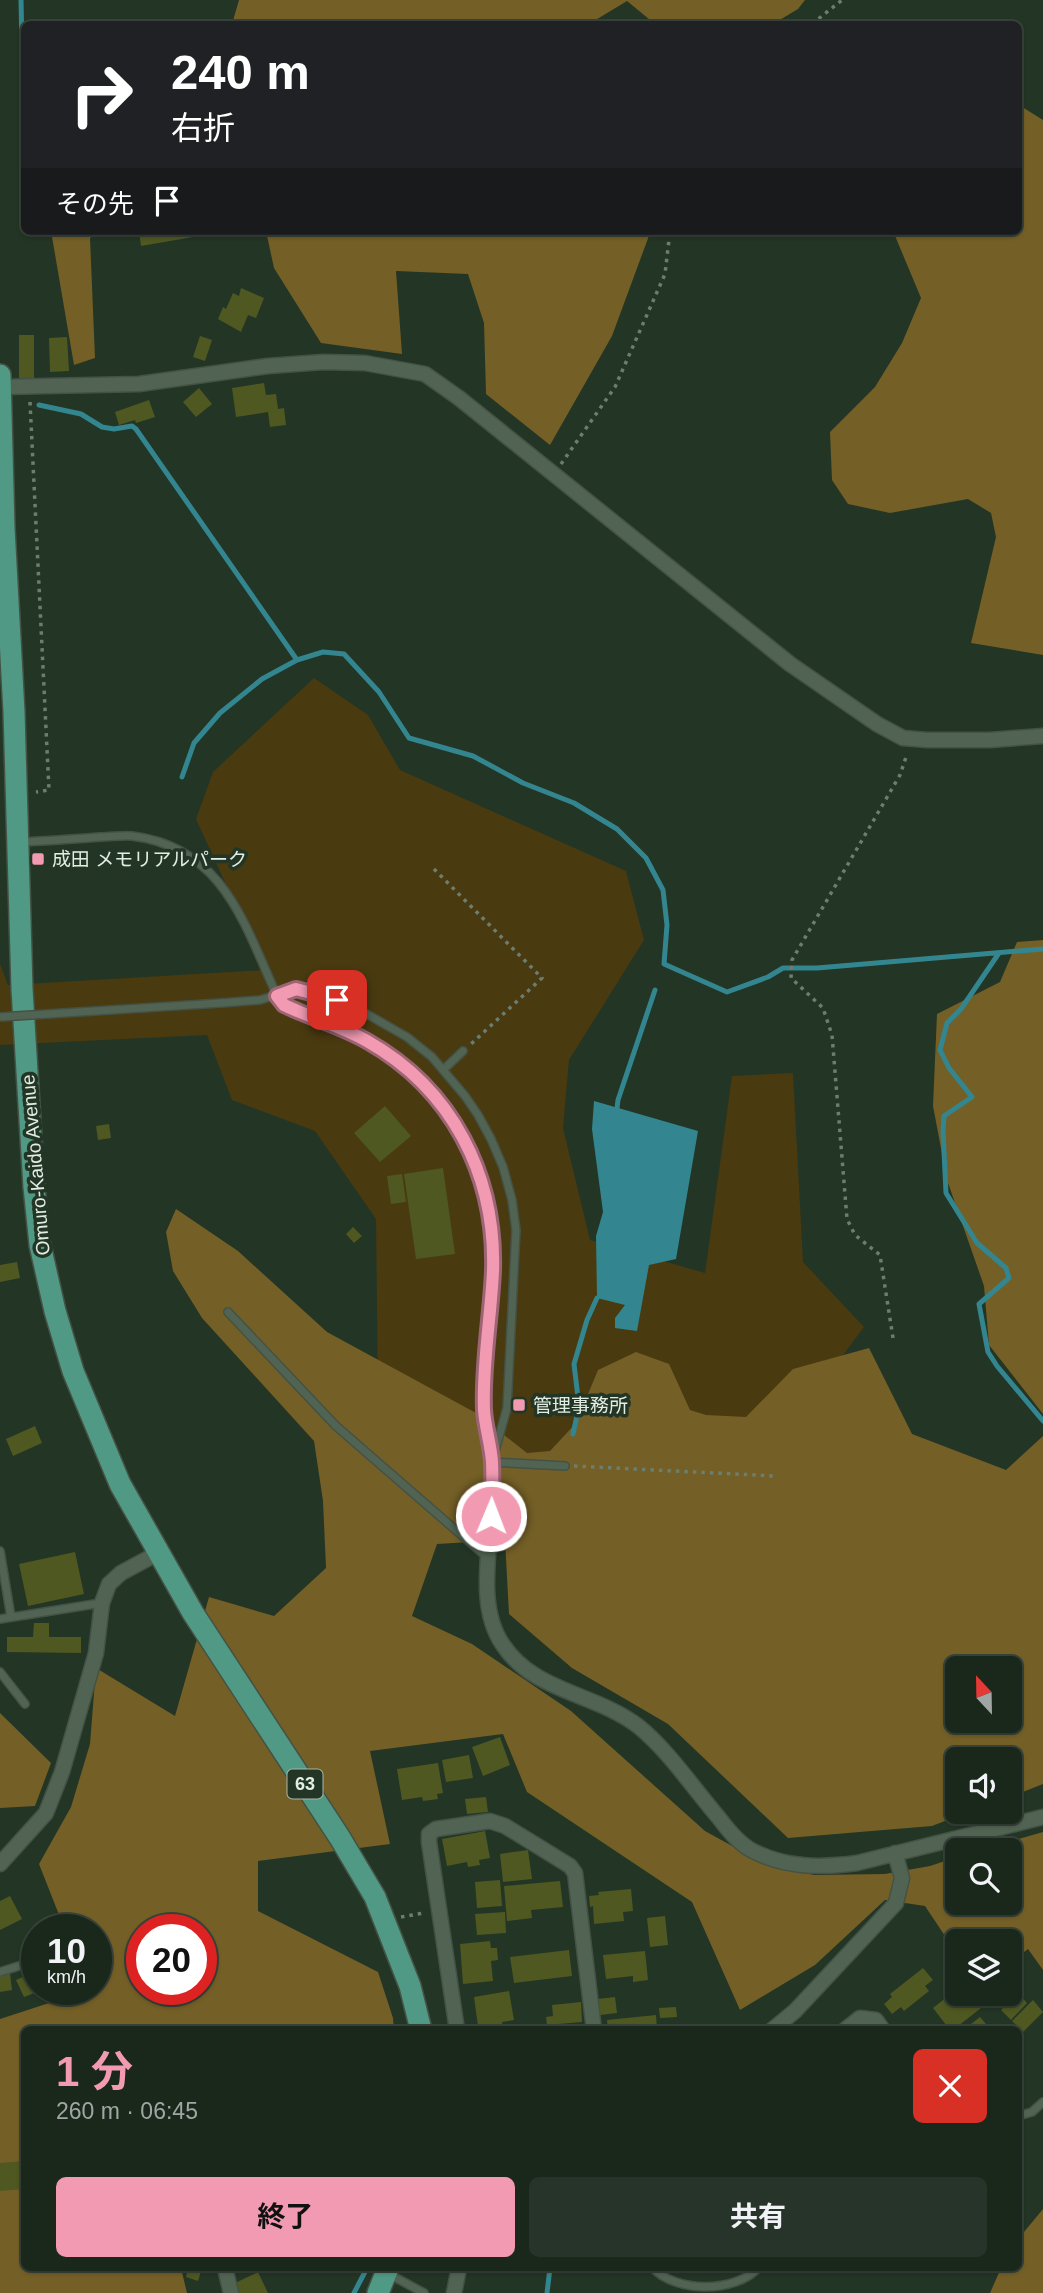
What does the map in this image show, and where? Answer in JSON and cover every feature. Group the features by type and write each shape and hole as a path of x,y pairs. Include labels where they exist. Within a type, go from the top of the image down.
{"main road":[{"name":"Omuro-Kaido Avenue","path":"0,375 22,989 34,1187 40,1245 55,1311 73,1371 120,1484 193,1613 340,1838 374,1897 410,1986 420,2026"},
{"path":"378,2293 387,2271"}],"street":[{"path":"1,387 139,384 268,366 323,362 365,363 425,374 459,398 790,664 877,724 902,737 912,738 990,740 1043,736"},
{"path":"491,1516 488,1592 490,1618 501,1643 518,1665 534,1676 620,1714 638,1726 733,1835 750,1850 798,1866 826,1867 857,1863 1043,1816"},
{"path":"0,1864 46,1813 62,1772 96,1653 102,1603 109,1584 121,1573 160,1552"},
{"path":"456,2026 429,1834 436,1829 490,1821 505,1826 570,1866 577,1881 594,2026"},
{"path":"777,2026 795,2011 896,1903 902,1878 895,1853"},
{"path":"850,2026 860,2018 876,2020 880,2026"},
{"path":"226,2271 231,2293"},
{"path":"454,2293 458,2271"}],"lane":[{"path":"18,842 130,836 164,843 193,857 215,875 235,903 277,996 284,1005 367,1041 412,1074 443,1107 469,1147 483,1183 492,1232 493,1269 484,1410 492,1462 491,1516"},
{"path":"0,1017 260,1000 296,989 351,1005 407,1037 443,1070 465,1096 492,1139 509,1189 516,1230 507,1408 492,1462"},
{"path":"443,1070 463,1051"},
{"path":"228,1312 336,1426 489,1559"},
{"path":"492,1462 565,1465"},
{"path":"0,1551 11,1617"},
{"path":"0,1619 102,1603"},
{"path":"0,1672 25,1704"},
{"path":"0,1972 21,1965"},
{"path":"1022,2115 1032,2112 1043,2102"},
{"path":"389,2271 424,2293"},
{"path":"655,2271 673,2286 709,2291 743,2283 755,2271"}],"path":[{"path":"816,21 842,0"},
{"path":"554,474 615,387 665,274 670,235"},
{"path":"16,795 49,790 30,387"},
{"path":"893,1338 880,1255 855,1235 848,1219 832,1035 823,1007 791,978 792,960 900,775 912,738"},
{"path":"434,869 542,978 463,1051"},
{"path":"565,1465 775,1476"},
{"path":"395,1919 440,1909"}],"shaded area":[{"path":"239,0 805,0 798,9 778,21 651,21 627,1 594,21 233,21"},
{"path":"1022,107 1043,120 1043,655 971,643 996,537 991,513 968,499 890,513 848,504 832,480 830,432 875,387 902,343 921,298 895,235 1022,235"},
{"path":"52,235 94,235 90,238 95,358 74,365"},
{"path":"267,235 649,235 612,336 550,445 486,394 484,323 468,274 396,271 402,354 321,343 274,268"},
{"path":"314,678 368,715 400,770 626,871 644,940 569,1060 563,1128 590,1240 705,1273 732,1076 793,1073 803,1262 864,1327 785,1433 733,1568 378,1399 376,1219 315,1131 232,1100 207,1035 0,1045 0,964 8,985 265,970 196,819 213,772"},
{"path":"1043,940 1043,1414 989,1345 984,1286 947,1180 933,1106 937,1014 1000,982 1017,942"},
{"path":"176,1209 238,1251 327,1332 476,1413 527,1453 550,1451 576,1423 598,1370 636,1352 669,1364 690,1410 706,1415 746,1417 793,1369 869,1348 912,1434 1006,1470 1043,1436 1043,1784 1022,1792 1022,1747 945,1747 945,1821 932,1826 788,1838 668,1724 572,1668 509,1614 505,1540 437,1544 412,1616 472,1644 571,1711 705,1831 754,1858 814,1875 885,1874 945,1861 945,1915 1022,1915 1022,1838 1043,1832 1043,1970 1028,1949 1022,1954 1022,1929 945,1929 945,1936 925,1906 885,1900 815,1965 740,2010 692,1902 527,1792 503,1734 370,1751 390,1844 258,1861 258,1911 378,1972 394,2026 21,2026 21,2271 182,2271 187,2293 0,2293 0,2019 43,2005 112,2005 112,1914 59,1914 39,1864 71,1807 90,1744 96,1668 175,1716 209,1597 274,1616 326,1568 323,1501 314,1441 202,1318 173,1271 166,1232"},
{"path":"0,1713 51,1763 35,1806 0,1808"},
{"path":"1043,2209 1043,2293 990,2293 1000,2271 1022,2271 1022,2234"}],"water":[{"path":"594,1101 698,1131 676,1259 649,1265 637,1331 615,1328 615,1318 625,1305 597,1298 596,1236 603,1212 592,1129"}],"building":[{"path":"140,235 205,235 141,246"},
{"path":"241,288 264,298 256,318 248,315 241,332 218,319 233,293 239,296"},
{"path":"19,335 34,335 34,378 19,378"},
{"path":"200,336 212,340 205,361 193,357"},
{"path":"67,337 69,371 50,372 49,338"},
{"path":"264,383 266,395 276,394 278,409 284,408 286,425 270,427 268,412 236,417 232,388"},
{"path":"199,388 212,404 196,417 183,402"},
{"path":"149,400 155,417 119,425 115,412"},
{"path":"385,1106 411,1136 380,1162 354,1133"},
{"path":"109,1124 111,1138 98,1140 96,1126"},
{"path":"443,1168 455,1254 416,1259 404,1174"},
{"path":"402,1174 406,1202 391,1204 387,1176"},
{"path":"353,1227 362,1236 354,1243 346,1234"},
{"path":"17,1262 20,1278 0,1282 0,1265"},
{"path":"35,1426 42,1443 13,1456 6,1439"},
{"path":"75,1552 84,1594 28,1606 19,1564"},
{"path":"34,1623 49,1623 49,1637 81,1637 81,1653 7,1652 7,1637 33,1637"},
{"path":"500,1737 510,1765 483,1776 472,1747"},
{"path":"469,1755 473,1778 446,1782 442,1760"},
{"path":"438,1763 443,1793 437,1794 438,1799 423,1801 422,1797 402,1800 397,1769"},
{"path":"486,1797 488,1812 467,1814 465,1799"},
{"path":"485,1831 490,1858 479,1860 480,1865 468,1867 467,1862 447,1866 442,1839"},
{"path":"528,1850 532,1879 503,1882 500,1854"},
{"path":"500,1880 502,1906 477,1908 475,1882"},
{"path":"560,1881 563,1907 531,1910 532,1918 507,1921 504,1886"},
{"path":"631,1889 633,1911 623,1912 624,1921 594,1924 593,1906 590,1907 589,1896 599,1895 598,1892"},
{"path":"10,1896 21,1920 0,1930 0,1901"},
{"path":"505,1912 506,1933 477,1935 475,1914"},
{"path":"665,1916 668,1945 650,1947 647,1918"},
{"path":"490,1941 491,1948 497,1948 498,1960 491,1961 493,1981 463,1984 460,1944"},
{"path":"569,1950 572,1976 514,1983 510,1957"},
{"path":"645,1951 648,1980 633,1982 633,1976 606,1979 603,1955"},
{"path":"923,1968 933,1980 925,1986 929,1991 904,2011 901,2007 892,2014 884,2004 892,1997 890,1994"},
{"path":"10,1973 12,1990 0,1992 0,1975"},
{"path":"21,1978 21,1991 16,1980"},
{"path":"509,1991 514,2020 502,2022 503,2026 478,2026 474,1997"},
{"path":"615,1997 617,2013 600,2015 598,1999"},
{"path":"1022,1997 1027,2003 1011,2020 1001,2010 1005,2006 1022,2006"},
{"path":"945,1998 945,2006 981,2008 958,2026 947,2026 933,2008"},
{"path":"1033,2000 1043,2012 1023,2032 1022,2026 1017,2026 1012,2021"},
{"path":"581,2002 582,2022 547,2025 546,2017 553,2016 552,2005"},
{"path":"676,2007 677,2017 660,2018 659,2008"},
{"path":"656,2015 657,2026 608,2026 607,2020"},
{"path":"980,2017 988,2026 972,2026 971,2024"},
{"path":"21,2161 21,2189 0,2191 0,2163"},
{"path":"187,2271 201,2271 198,2281 186,2277"},
{"path":"258,2272 268,2293 237,2293 233,2284"}],"waterway":[{"path":"21,0 21,21"},
{"path":"39,405 81,414 102,427 114,429 132,426 136,429 297,660 323,652 344,654 379,692 409,738 473,756 523,783 574,803 617,829 646,858 663,890 667,925 664,964 727,992 768,977 783,968 817,968 1043,949"},
{"path":"182,777 194,743 220,713 262,679 297,660"},
{"path":"999,953 961,1009 947,1023 940,1050 949,1068 972,1097 944,1116 946,1193 977,1243 1006,1268 1009,1278 979,1304 988,1352 1043,1421"},
{"path":"617,1108 655,990"},
{"path":"573,1434 579,1406 574,1364 587,1320 597,1298"},
{"path":"354,2293 365,2271"},
{"path":"547,2293 550,2271"}],"place":[{"name":"成田 メモリアルパーク","path":"38,859"},
{"name":"管理事務所","path":"519,1405"}],"route":[{"path":"337,1000 296,989 277,996 284,1005 367,1041 412,1074 456,1125 480,1173 492,1232 493,1269 484,1410 492,1462 491,1516"}]}
